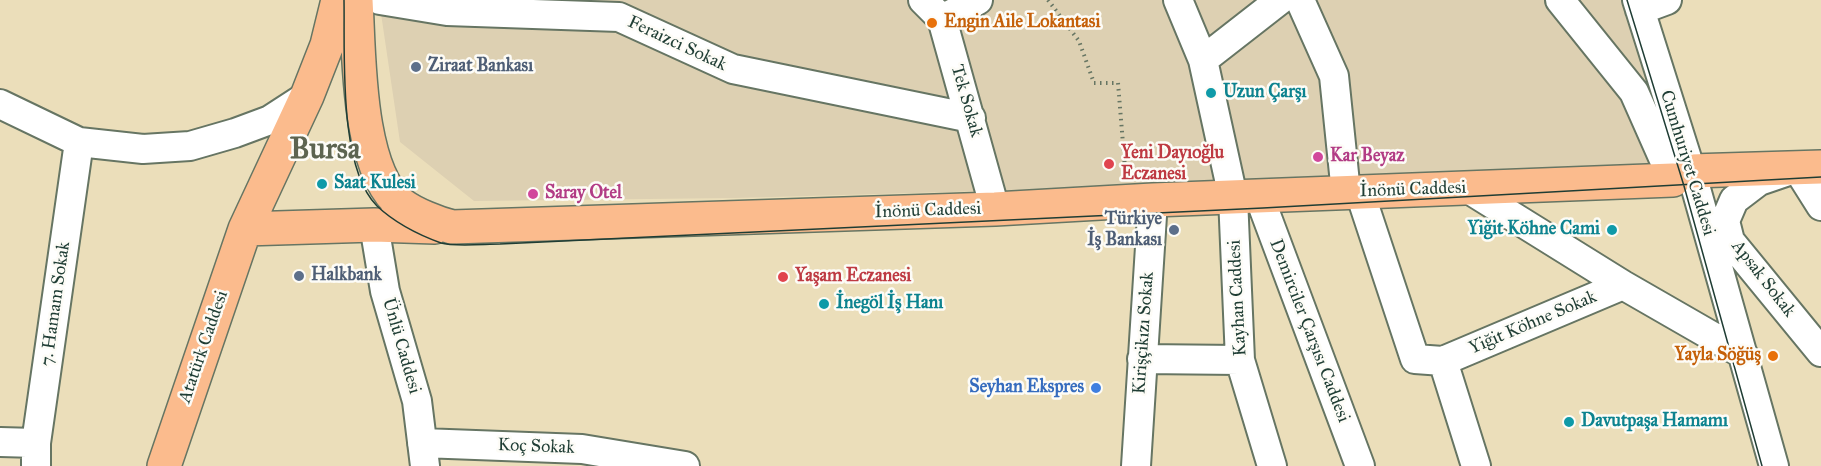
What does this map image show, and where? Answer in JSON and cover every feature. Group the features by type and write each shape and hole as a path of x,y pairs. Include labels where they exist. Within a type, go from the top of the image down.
{"main road":[{"name":"Atatürk Caddesi","path":"164,466 245,229 307,96 327,45 338,0"},
{"name":"İnönü Caddesi","path":"356,0 365,122 375,166 382,183 401,205 452,227 995,209 1152,200 1467,188 1809,167"},
{"path":"245,229 374,225 452,227"}],"street":[{"name":"Feraizci Sokak","path":"380,0 447,10 619,17 733,69 971,118"},
{"path":"932,10 978,0"},
{"path":"1178,0 1203,60 1246,197"},
{"path":"1300,0 1334,76 1353,193 1415,359 1443,361 1476,466"},
{"path":"1560,0 1634,92 1682,176"},
{"path":"1638,5 1667,0"},
{"path":"1203,60 1268,4"},
{"name":"Cumhuriyet Caddesi","path":"1638,5 1682,176 1743,354 1774,466"},
{"name":"Tek Sokak","path":"932,10 971,118 995,209"},
{"path":"0,104 79,142 143,149 190,146 270,120 307,96"},
{"name":"7. Hamam Sokak","path":"36,454 79,142"},
{"path":"1809,167 1821,206"},
{"name":"Apsak Sokak","path":"1809,167 1759,181 1734,200 1725,221 1730,241 1821,352"},
{"path":"1467,188 1623,285 1743,354"},
{"name":"Kayhan Caddesi","path":"1246,197 1240,360 1272,466"},
{"name":"Demirciler Çarşısı Caddesi","path":"1246,197 1360,466"},
{"name":"Kirişçikızı Sokak","path":"1136,466 1152,200"},
{"name":"Ünlü Caddesi","path":"374,225 385,291 417,400 424,455"},
{"name":"Yiğit Köhne Sokak","path":"1443,361 1623,285"},
{"path":"1142,359 1240,360"},
{"path":"0,442 36,454"},
{"name":"Koç Sokak","path":"424,455 582,449 685,466"}],"path":[{"path":"1048,0 1079,41 1094,83 1118,83 1125,168"}],"shaded area":[{"path":"379,0 1635,0 1691,171 735,198 474,201 400,142"}],"tram line":[{"path":"344,0 346,108 356,165 364,188 377,206 399,223 433,240 447,244 500,244 1263,208 1821,177"},
{"path":"1627,0 1684,186 1762,466"}],"place":[{"name":"Engin Aile Lokantasi","path":"932,23"},
{"name":"Ziraat Bankası","path":"416,67"},
{"name":"Uzun Çarşı","path":"1211,93"},
{"name":"Kar Beyaz","path":"1318,157"},
{"name":"Yeni Dayıoğlu Eczanesi","path":"1109,164"},
{"name":"Saat Kulesi","path":"322,184"},
{"name":"Saray Otel","path":"533,194"},
{"name":"Türkiye İş Bankası","path":"1174,230"},
{"name":"Yiğit Köhne Cami","path":"1612,230"},
{"name":"Halkbank","path":"299,276"},
{"name":"Yaşam Eczanesi","path":"783,277"},
{"name":"İnegöl İş Hanı","path":"824,304"},
{"name":"Yayla Söğüş","path":"1773,356"},
{"name":"Seyhan Ekspres","path":"1096,388"},
{"name":"Davutpaşa Hamamı","path":"1569,422"}],"district":[{"name":"Bursa","path":"325,151"}]}
